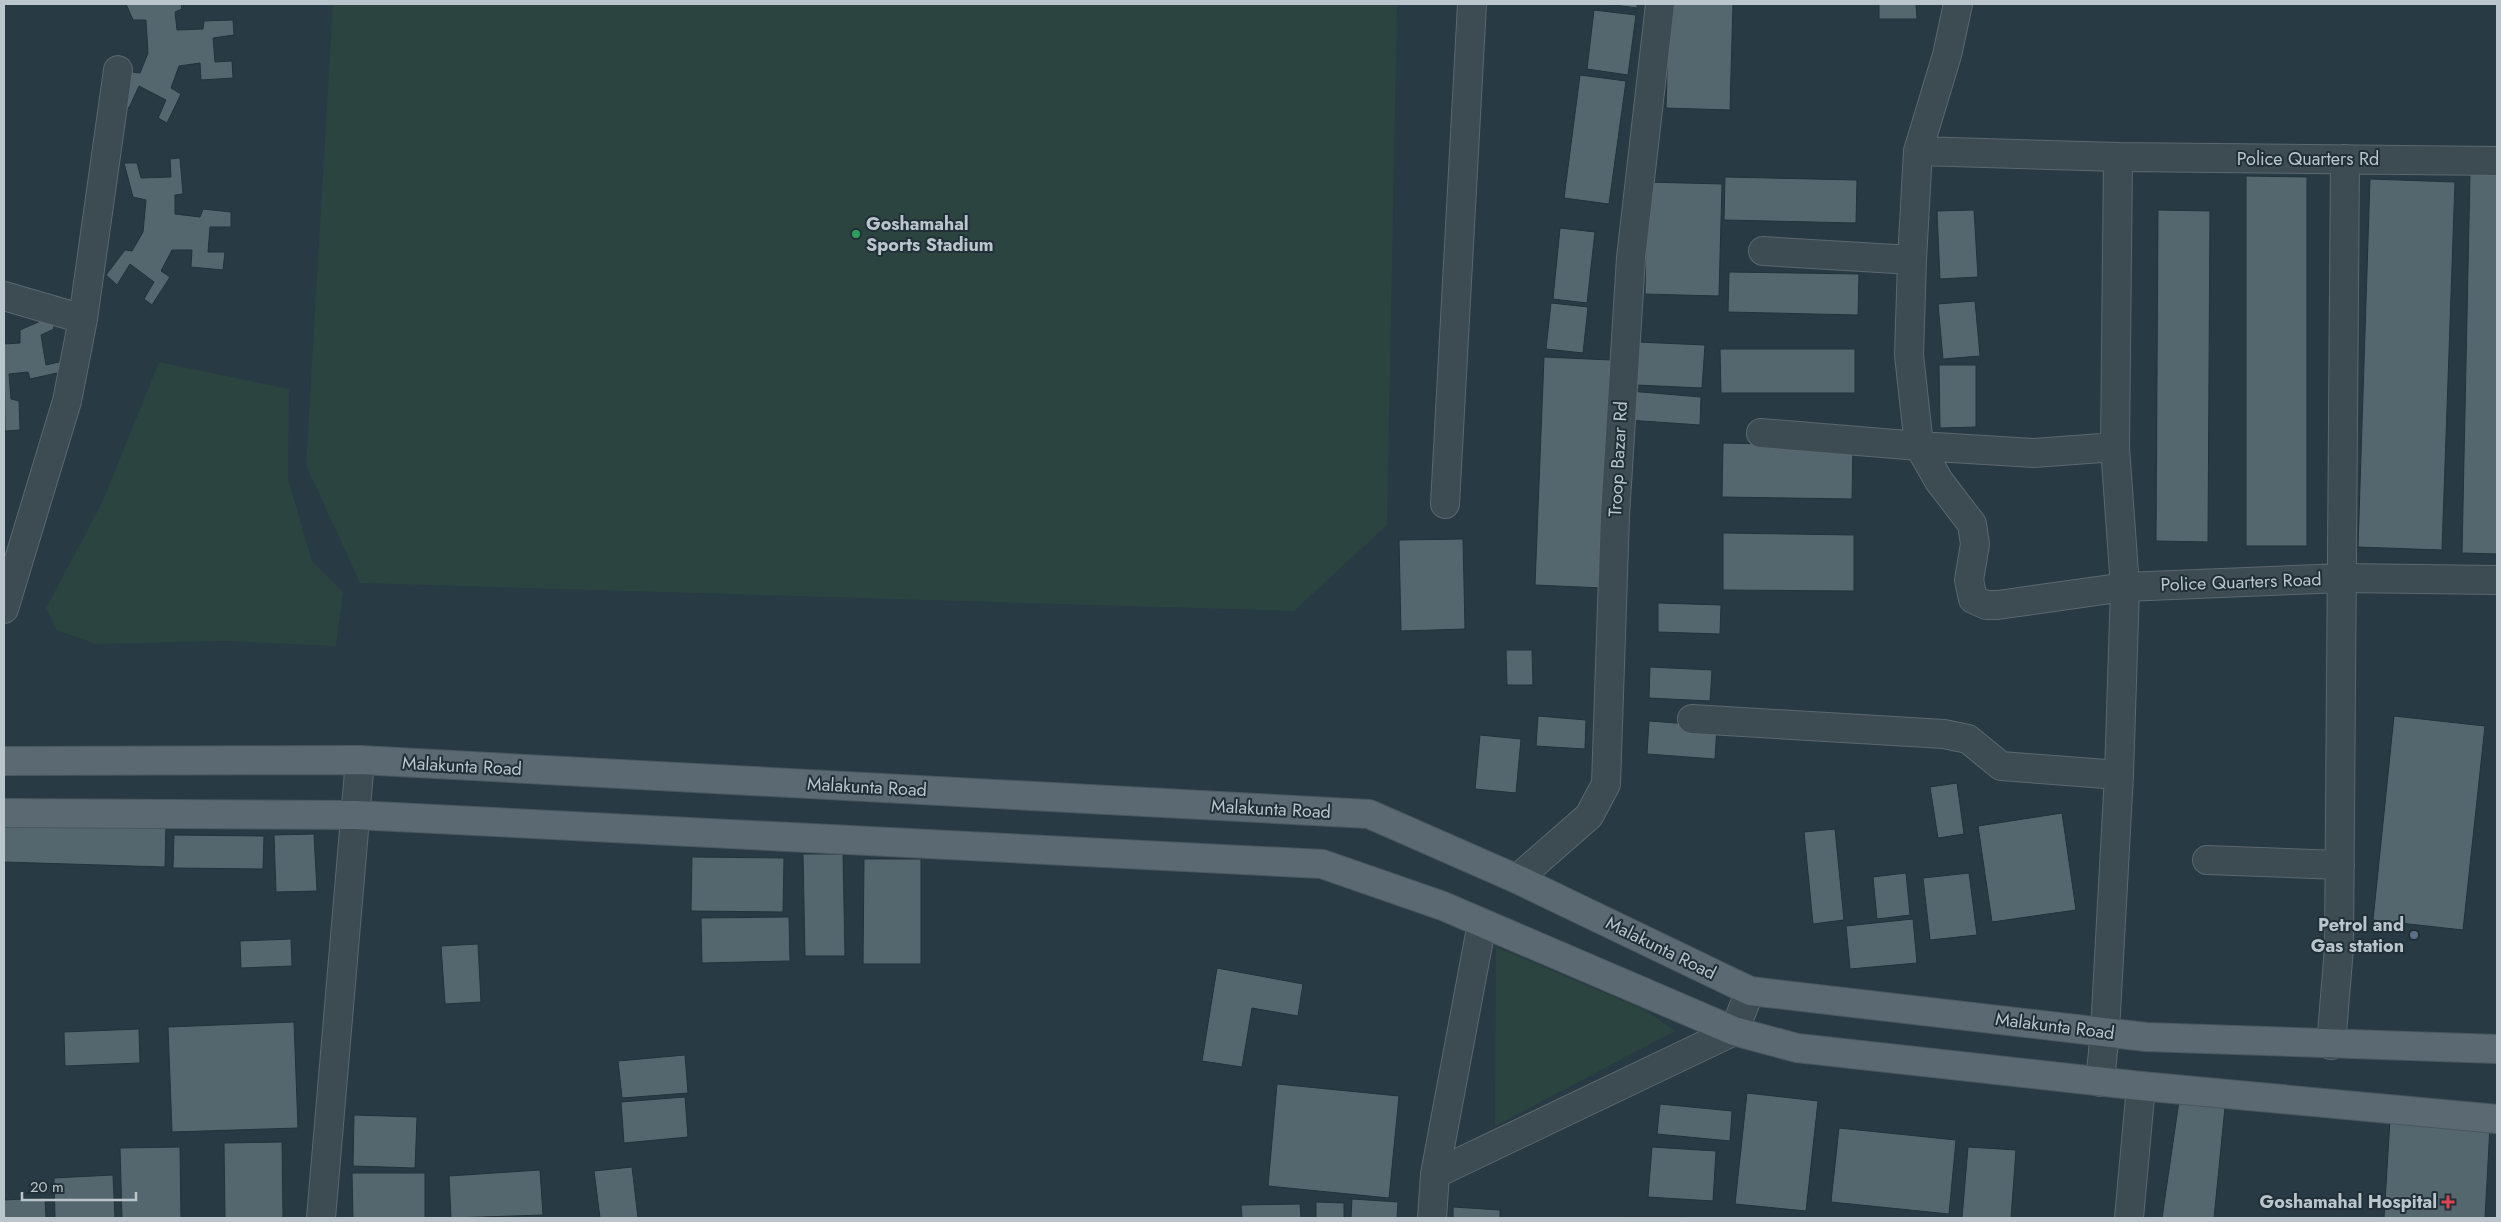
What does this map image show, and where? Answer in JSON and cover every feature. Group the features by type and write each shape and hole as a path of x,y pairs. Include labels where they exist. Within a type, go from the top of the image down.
{"main road":[{"name":"Malakunta Road","path":"4,761 360,760 1370,814 1517,879 1750,991 2146,1037 2331,1045 2497,1049"},
{"path":"4,813 355,815 1322,864 1443,906 1734,1031 1797,1048 2100,1082 2497,1118"}],"street":[{"path":"1446,504 1472,4"},
{"name":"Troop Bazar Rd","path":"1517,879 1589,816 1606,784 1615,516 1631,258 1660,4"},
{"path":"1919,446 1909,355 1918,151 1946,55 1958,4"},
{"path":"4,609 67,401 83,319 118,70"},
{"name":"Police Quarters Rd","path":"1918,151 2118,158 2497,161"},
{"path":"2100,1082 2105,1031 2119,775 2125,587 2115,447 2118,158"},
{"path":"2331,1045 2339,948 2345,159"},
{"path":"1763,251 1912,260"},
{"path":"4,296 83,319"},
{"path":"1761,433 2034,453 2115,447"},
{"name":"Police Quarters Road","path":"1919,446 1939,481 1972,524 1976,544 1969,580 1973,599 1986,605 1998,605 2125,587 2343,578 2497,580"},
{"path":"1692,720 1944,734 1968,738 2001,766 2119,775"},
{"path":"321,1218 360,760"},
{"path":"2207,860 2340,865"},
{"path":"1432,1218 1435,1174 1482,923"},
{"path":"1435,1174 1734,1031 1750,991"},
{"path":"2129,1218 2141,1086"}],"green space":[{"name":"Goshamahal Sports Stadium","path":"333,4 1397,4 1387,525 1294,611 360,583 306,465"},
{"path":"159,362 289,389 288,479 312,561 343,592 336,646 228,641 96,644 57,630 46,608 102,503"},
{"path":"1496,947 1647,1011 1675,1031 1495,1126"}],"building":[{"path":"126,4 181,4 182,9 175,12 177,30 203,29 204,21 233,20 234,35 213,38 215,62 232,61 233,78 201,80 200,63 179,66 171,88 181,94 167,123 158,118 166,100 139,86 129,108 118,100 132,72 140,73 148,53 146,20 133,20"},
{"path":"1607,4 1637,4 1637,8"},
{"path":"1669,4 1733,4 1730,110 1666,108"},
{"path":"1879,4 1916,4 1917,19 1879,19"},
{"path":"1594,10 1636,15 1628,75 1587,69"},
{"path":"1580,75 1626,81 1609,204 1564,198"},
{"path":"180,158 183,194 175,195 175,214 200,217 203,209 231,212 231,227 210,227 208,252 225,252 223,270 191,267 192,250 172,250 161,271 170,277 152,305 144,299 154,282 130,264 117,285 106,275 125,250 132,251 143,232 146,200 133,197 124,163 137,163 141,178 171,177 170,159"},
{"path":"2470,174 2497,175 2497,554 2462,553"},
{"path":"2246,176 2307,177 2307,546 2246,546"},
{"path":"1725,177 1857,180 1856,223 1724,220"},
{"path":"2370,179 2455,182 2442,550 2358,547"},
{"path":"1647,182 1722,184 1719,296 1645,294"},
{"path":"1974,210 1978,277 1940,279 1937,211"},
{"path":"2158,210 2210,211 2208,542 2156,541"},
{"path":"1560,228 1595,232 1587,303 1553,299"},
{"path":"1729,272 1859,274 1858,315 1728,312"},
{"path":"1975,301 1980,356 1943,359 1938,304"},
{"path":"1551,303 1588,307 1583,353 1546,349"},
{"path":"52,316 54,329 41,335 46,365 64,361 66,371 30,379 28,372 9,374 11,399 19,401 20,430 5,431 4,344 20,343 20,330"},
{"path":"1638,342 1705,345 1702,388 1636,385"},
{"path":"1720,349 1855,349 1855,393 1721,393"},
{"path":"1544,357 1611,360 1603,588 1535,585"},
{"path":"1939,365 1976,365 1976,427 1940,428"},
{"path":"1629,391 1701,397 1700,425 1628,420"},
{"path":"1723,443 1853,446 1852,499 1722,497"},
{"path":"1723,533 1854,535 1854,591 1723,590"},
{"path":"1463,539 1465,629 1401,631 1399,540"},
{"path":"1658,603 1721,605 1720,634 1658,632"},
{"path":"1506,650 1532,650 1533,685 1507,685"},
{"path":"1650,667 1712,670 1710,701 1649,698"},
{"path":"1538,716 1586,720 1585,749 1536,746"},
{"path":"2394,716 2485,726 2463,930 2373,920"},
{"path":"1649,721 1717,726 1715,759 1647,754"},
{"path":"1480,735 1521,739 1516,793 1475,789"},
{"path":"1957,783 1964,834 1938,838 1930,787"},
{"path":"2062,813 2076,910 1992,922 1978,826"},
{"path":"4,818 166,822 165,867 4,862"},
{"path":"1835,829 1844,920 1813,924 1804,832"},
{"path":"314,834 317,891 276,892 274,835"},
{"path":"174,835 264,836 263,869 173,868"},
{"path":"803,854 843,854 845,956 805,956"},
{"path":"692,857 784,858 783,912 691,911"},
{"path":"864,859 921,859 921,964 863,964"},
{"path":"1906,873 1910,915 1877,919 1873,877"},
{"path":"1969,873 1977,935 1930,940 1923,878"},
{"path":"789,917 790,961 702,963 701,918"},
{"path":"1913,919 1917,963 1850,969 1846,926"},
{"path":"291,939 292,966 241,968 240,941"},
{"path":"478,944 481,1002 445,1004 441,946"},
{"path":"1217,968 1303,984 1298,1016 1252,1008 1242,1067 1202,1061"},
{"path":"294,1022 298,1128 172,1132 168,1027"},
{"path":"139,1029 140,1063 65,1066 64,1032"},
{"path":"685,1055 688,1093 622,1098 618,1061"},
{"path":"1277,1084 1399,1096 1389,1198 1268,1186"},
{"path":"1747,1093 1818,1101 1806,1211 1735,1204"},
{"path":"685,1097 688,1137 624,1143 621,1102"},
{"path":"2179,1101 2225,1107 2214,1218 2162,1218"},
{"path":"1660,1104 1732,1111 1730,1141 1657,1134"},
{"path":"354,1115 417,1117 415,1168 353,1166"},
{"path":"2390,1120 2490,1126 2485,1218 2384,1218"},
{"path":"1839,1128 1956,1140 1949,1214 1831,1202"},
{"path":"282,1142 283,1218 225,1218 224,1143"},
{"path":"180,1147 181,1218 122,1218 120,1148"},
{"path":"1652,1147 1716,1151 1713,1201 1648,1197"},
{"path":"1968,1147 2016,1150 2011,1218 1962,1218"},
{"path":"632,1167 638,1218 600,1218 594,1171"},
{"path":"540,1170 543,1215 451,1218 449,1176"},
{"path":"352,1173 425,1173 425,1218 353,1218"},
{"path":"113,1175 115,1218 55,1218 54,1178"},
{"path":"45,1198 46,1218 4,1218 4,1200"},
{"path":"1352,1199 1398,1202 1397,1218 1351,1218"},
{"path":"1316,1202 1344,1203 1344,1218 1316,1218"},
{"path":"1300,1204 1301,1218 1242,1218 1241,1205"},
{"path":"1453,1207 1500,1210 1500,1218 1453,1218"},
{"path":"1685,1217 1685,1218 1624,1218"}],"place":[{"name":"Goshamahal Sports Stadium","path":"856,234"},
{"name":"Petrol and Gas station","path":"2414,935"},
{"name":"Goshamahal Hospital","path":"2448,1202"}]}
